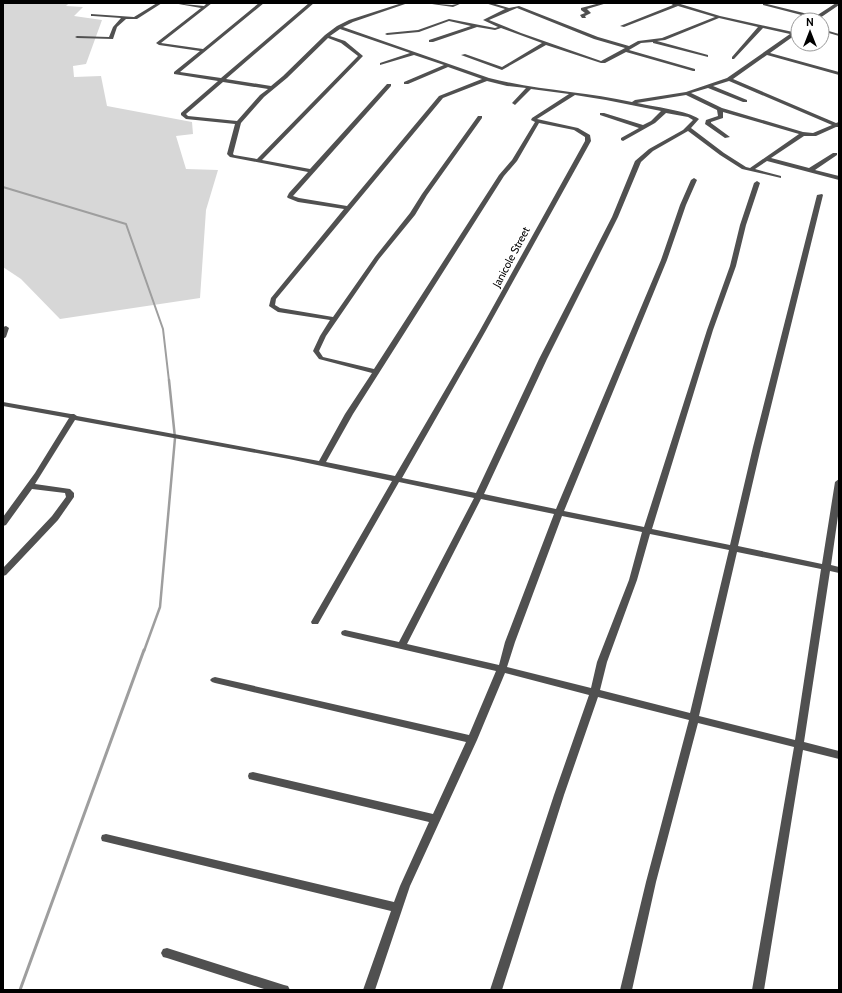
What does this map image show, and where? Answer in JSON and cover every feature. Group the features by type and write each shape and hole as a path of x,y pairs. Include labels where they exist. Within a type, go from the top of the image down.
{"street":[{"path":"93,15 137,18 160,3"},
{"path":"175,3 205,7"},
{"path":"203,50 158,43 210,3"},
{"path":"262,3 176,73 273,88"},
{"path":"238,123 183,116 312,3"},
{"path":"312,171 236,157 230,154 238,123 327,36 339,27 406,3"},
{"path":"427,3 453,6 460,3"},
{"path":"487,3 509,9"},
{"path":"584,17 582,15 589,13 583,9 605,3"},
{"path":"759,7 766,3 794,12"},
{"path":"622,26 675,4 719,17 790,31"},
{"path":"827,12 839,4"},
{"path":"693,70 628,49 596,38 517,7 509,9 486,20 546,44 601,62 628,49 640,42 652,41 684,32 719,17"},
{"path":"77,37 111,38 115,27 124,18"},
{"path":"387,34 419,31 449,20 495,29 502,27"},
{"path":"431,41 475,26"},
{"path":"734,58 762,26"},
{"path":"339,27 487,79 528,88 575,93 631,102 694,118 695,121 688,128 663,145 644,154 638,161 615,217 543,359 479,496 402,645"},
{"path":"258,161 361,56 343,42 327,36"},
{"path":"631,102 687,93 729,79 790,36"},
{"path":"652,41 706,56"},
{"path":"463,55 502,70 546,44"},
{"path":"766,53 839,74"},
{"path":"382,64 413,54"},
{"path":"406,83 449,65"},
{"path":"335,320 278,310 272,306 274,299 441,97 487,79"},
{"path":"729,79 838,125"},
{"path":"349,208 298,200 290,197 291,194 389,85"},
{"path":"708,86 745,101"},
{"path":"515,103 528,88"},
{"path":"321,464 349,414 502,175 514,161 537,122 534,119 575,93"},
{"path":"687,93 720,108 803,134 814,135 838,125"},
{"path":"720,108 721,117 708,121 708,124 727,137"},
{"path":"622,140 666,110"},
{"path":"602,114 643,127"},
{"path":"376,372 321,358 316,351 335,320 378,258 413,214 424,195 480,116"},
{"name":"Janicole Street","path":"397,480 482,332 588,141 588,136 576,129 537,122"},
{"path":"688,128 722,154 750,170 779,177"},
{"path":"750,170 803,134"},
{"path":"811,170 835,154"},
{"path":"768,159 839,178"},
{"path":"369,990 406,886 472,740 502,669 510,642 559,513 664,260 683,205 694,180"},
{"path":"496,990 559,795 594,694 602,662 633,580 647,530 710,330 733,266 743,225 757,184"},
{"path":"626,990 651,882 694,718 757,448 820,195"},
{"path":"3,337 6,328"},
{"path":"4,405 74,416 184,439 321,464 839,570"},
{"path":"3,523 30,486 74,416"},
{"path":"315,622 397,480"},
{"path":"758,990 799,746 839,482"},
{"path":"3,573 55,518 70,497 70,493 67,492 30,486"},
{"path":"345,633 502,669 594,694 839,755"},
{"path":"215,680 472,740"},
{"path":"253,776 436,819"},
{"path":"106,838 398,908"},
{"path":"168,953 284,990"}],"shaded area":[{"path":"3,3 69,3 66,6 83,7 74,16 102,20 86,64 73,66 74,77 101,76 107,106 192,122 193,134 176,136 186,169 218,170 206,210 200,298 60,319 21,279 3,267"}],"waterway":[{"path":"3,187 126,224 163,329 169,381"},
{"path":"144,651 160,607 175,438 169,380"},
{"path":"20,990 144,650"}]}
